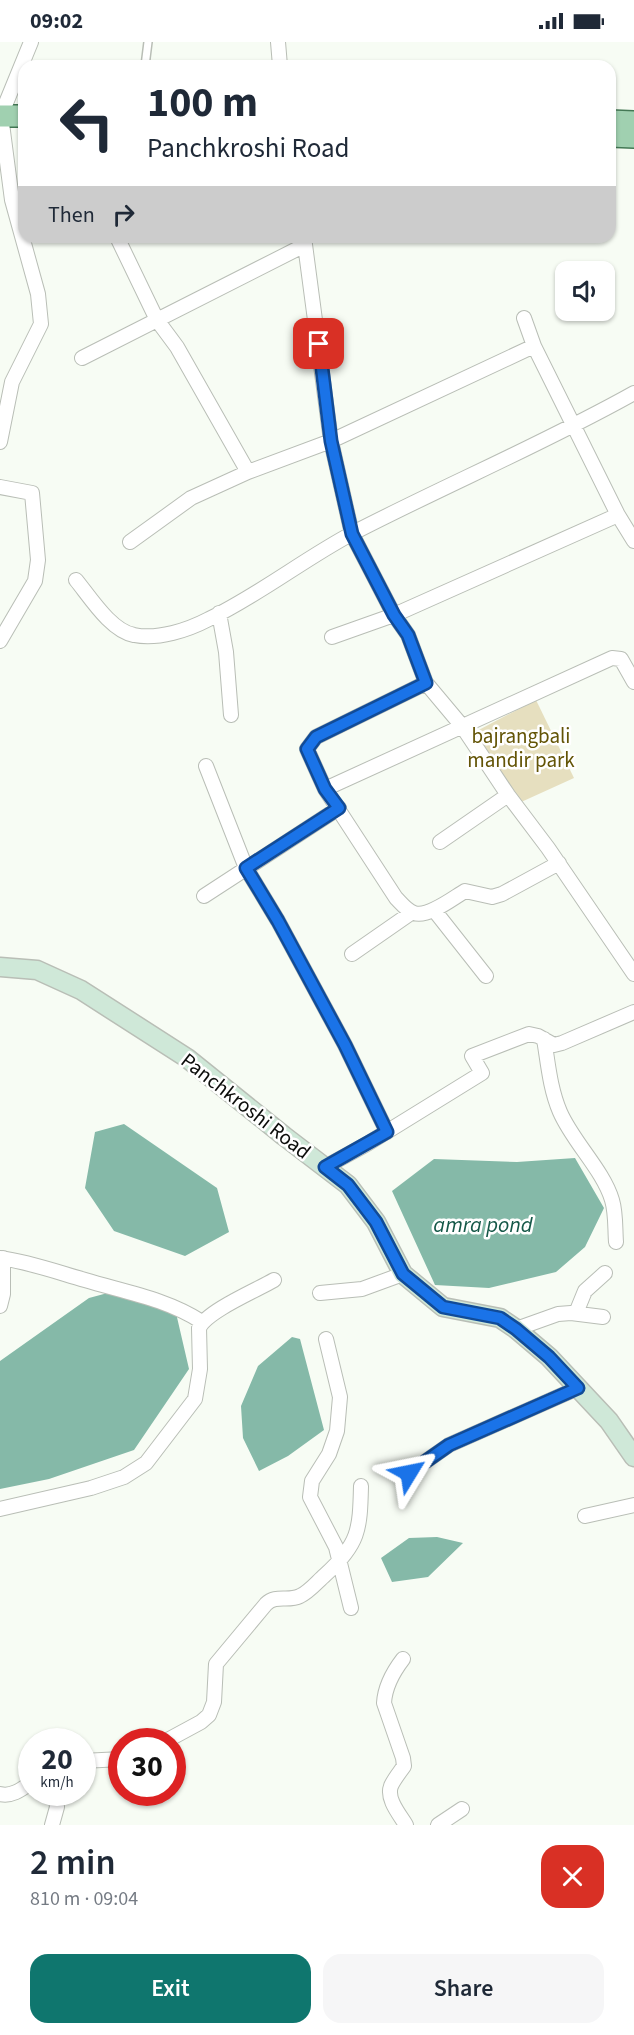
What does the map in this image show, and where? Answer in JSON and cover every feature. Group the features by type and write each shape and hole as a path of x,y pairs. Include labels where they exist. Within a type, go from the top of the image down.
{"main road":[{"path":"616,121 634,122"},
{"path":"616,136 634,137"}],"street":[{"path":"24,60 31,42"},
{"path":"278,42 279,60"},
{"path":"18,76 6,108 12,200 18,222"},
{"path":"0,442 12,382 41,324 38,294 24,243"},
{"path":"120,243 157,320 177,347 248,472"},
{"path":"82,358 300,243"},
{"path":"304,243 331,441 352,534 394,615 408,635 426,683 462,726 634,974"},
{"path":"524,318 534,346 573,427 618,515 634,541"},
{"path":"130,542 191,498 248,472 331,441 534,346"},
{"path":"0,389 16,375"},
{"path":"76,580 104,615 122,630 133,635 148,636 176,632 208,620 352,534 573,427 634,393"},
{"path":"0,487 32,494 38,560 35,581 0,641"},
{"path":"332,638 394,615 618,515"},
{"path":"219,613 226,652 231,714"},
{"path":"325,789 612,658 621,659 634,682"},
{"path":"426,683 316,737 307,749 325,789 396,898 411,913 421,915 465,891 474,891 492,897 502,894 559,863"},
{"path":"206,766 246,868 278,921 339,1035 387,1132"},
{"path":"440,842 508,795"},
{"path":"204,896 339,808"},
{"path":"434,909 486,976"},
{"path":"352,954 411,913"},
{"name":"Panchkroshi Road","path":"0,967 37,970 81,990 187,1058 348,1185 376,1222 403,1274 443,1307 500,1318 549,1357 609,1422 634,1457"},
{"path":"325,1167 387,1132 482,1073 472,1056 529,1035 544,1039 554,1045 562,1043 634,1011"},
{"path":"544,1039 551,1084 560,1112 580,1148 605,1184 613,1202 616,1242"},
{"path":"0,1306 3,1294 2,1258 33,1264 134,1293 186,1311 202,1322"},
{"path":"576,1313 585,1291 605,1273"},
{"path":"320,1293 362,1289 403,1274"},
{"path":"0,1509 91,1488 124,1477 146,1463 195,1399 200,1369 199,1328 202,1322 212,1314 274,1281"},
{"path":"516,1329 558,1314 576,1313 603,1317"},
{"path":"326,1339 339,1397 337,1431 329,1454 312,1481 310,1497 336,1547 351,1608"},
{"path":"409,1473 449,1445 578,1388"},
{"path":"186,1730 201,1722 209,1714 214,1702 216,1664 266,1604 275,1598 300,1596 340,1561 353,1544 359,1529 361,1485"},
{"path":"585,1516 634,1505"},
{"path":"403,1659 392,1673 384,1695 384,1703 404,1766 391,1784 390,1792 393,1803 406,1825"},
{"path":"0,1794 6,1795 18,1791"},
{"path":"52,1825 57,1806"},
{"path":"438,1825 462,1809"}],"lane":[{"path":"146,60 148,42"}],"green space":[{"name":"bajrangbali mandir park","path":"536,700 574,778 519,803 471,734"}],"water":[{"path":"124,1124 217,1188 229,1232 185,1256 114,1231 85,1188 95,1132"},
{"name":"amra pond","path":"575,1158 604,1208 585,1247 556,1272 489,1288 435,1285 392,1191 434,1159 517,1162"},
{"path":"115,1291 176,1313 189,1369 134,1450 49,1479 0,1489 0,1361 89,1298"},
{"path":"292,1337 300,1339 324,1430 288,1456 259,1471 243,1438 241,1406 258,1366"},
{"path":"437,1537 463,1543 428,1577 392,1582 381,1558 409,1538"}],"route":[{"path":"319,344 331,441 352,534 394,615 408,635 426,683 316,737 307,749 325,789 339,808 246,868 278,921 345,1045 387,1132 325,1167 348,1185 376,1222 403,1274 443,1307 500,1318 549,1357 578,1388 449,1445 409,1473"}]}
